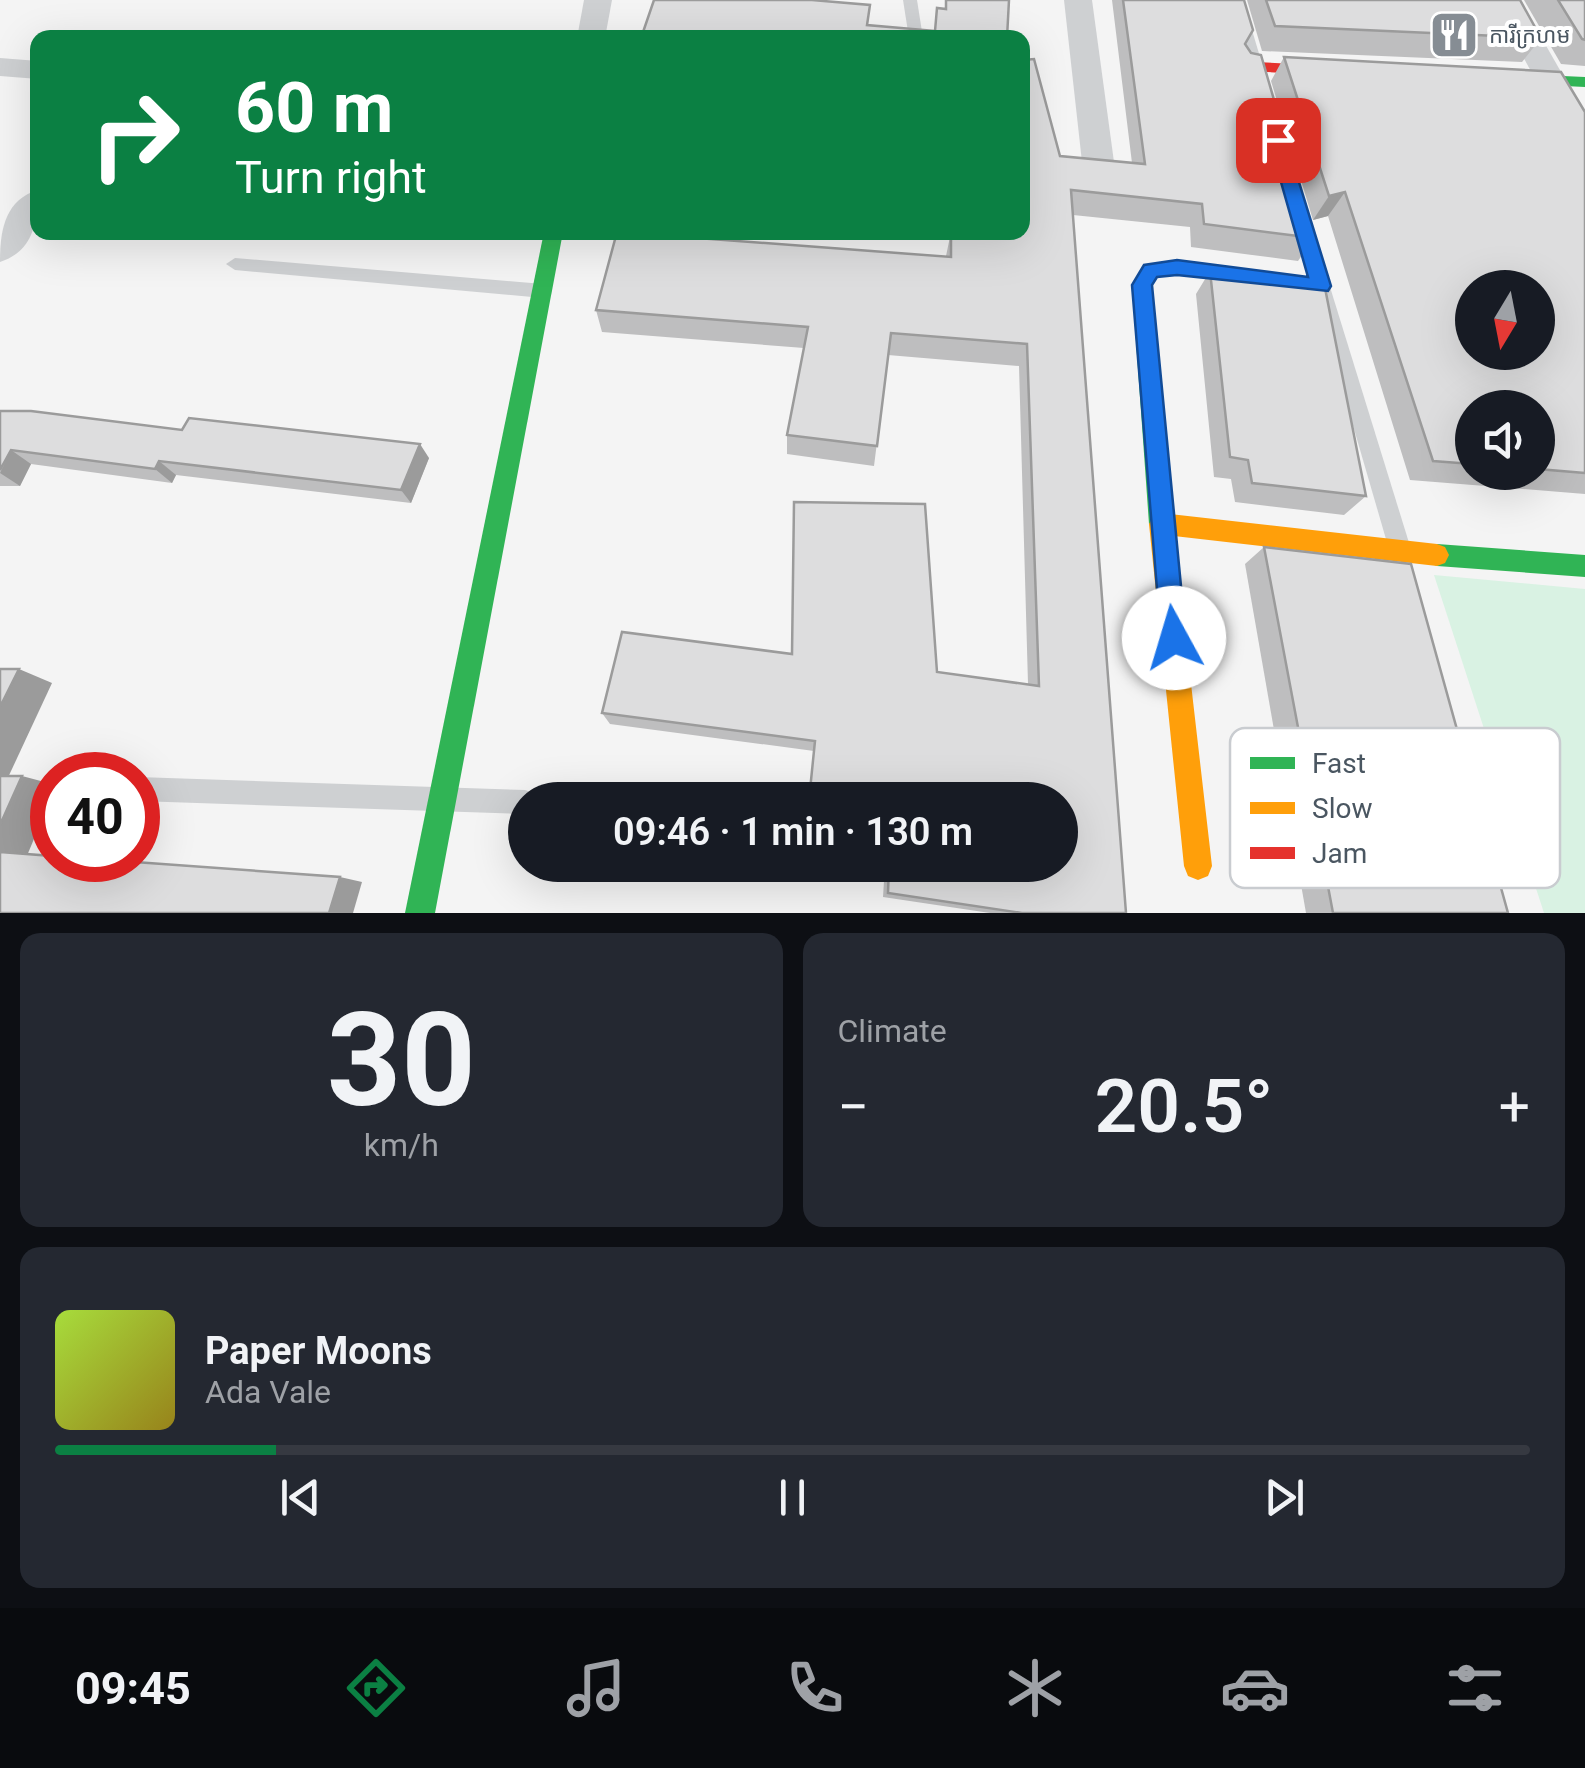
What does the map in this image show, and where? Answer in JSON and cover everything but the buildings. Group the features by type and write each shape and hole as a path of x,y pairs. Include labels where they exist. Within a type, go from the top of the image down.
{"street":[{"path":"592,30 598,0"},
{"path":"1078,0 1098,162"},
{"path":"1506,0 1585,141"},
{"path":"0,67 30,69"},
{"path":"1256,67 1374,72"},
{"path":"1473,77 1585,82"},
{"path":"0,249 30,212"},
{"path":"420,913 553,240"},
{"path":"1198,866 1161,524 1142,285 1151,270 1177,268 1321,286"},
{"path":"1161,524 1403,561 1585,566"}],"lane":[{"path":"910,0 915,30"},
{"path":"1236,0 1267,104"},
{"path":"1294,194 1403,561"},
{"path":"235,264 543,292"},
{"path":"160,789 508,801"}],"green space":[{"path":"1434,575 1585,589 1585,913 1544,913 1536,888 1560,888 1560,728 1484,728"}],"traffic: fast":[{"path":"1493,78 1585,82"},
{"path":"420,913 552,240"},
{"path":"1161,524 1142,285 1151,271 1177,267 1283,281"},
{"path":"1437,555 1585,566"}],"traffic: slow":[{"path":"1198,866 1161,524 1437,555"}],"traffic: jam":[{"path":"1256,67 1352,72"}],"place":[{"name":"ការីក្រហម","path":"1454,35"}],"route":[{"path":"1174,638 1142,285 1151,270 1177,268 1321,286 1278,140"}]}
